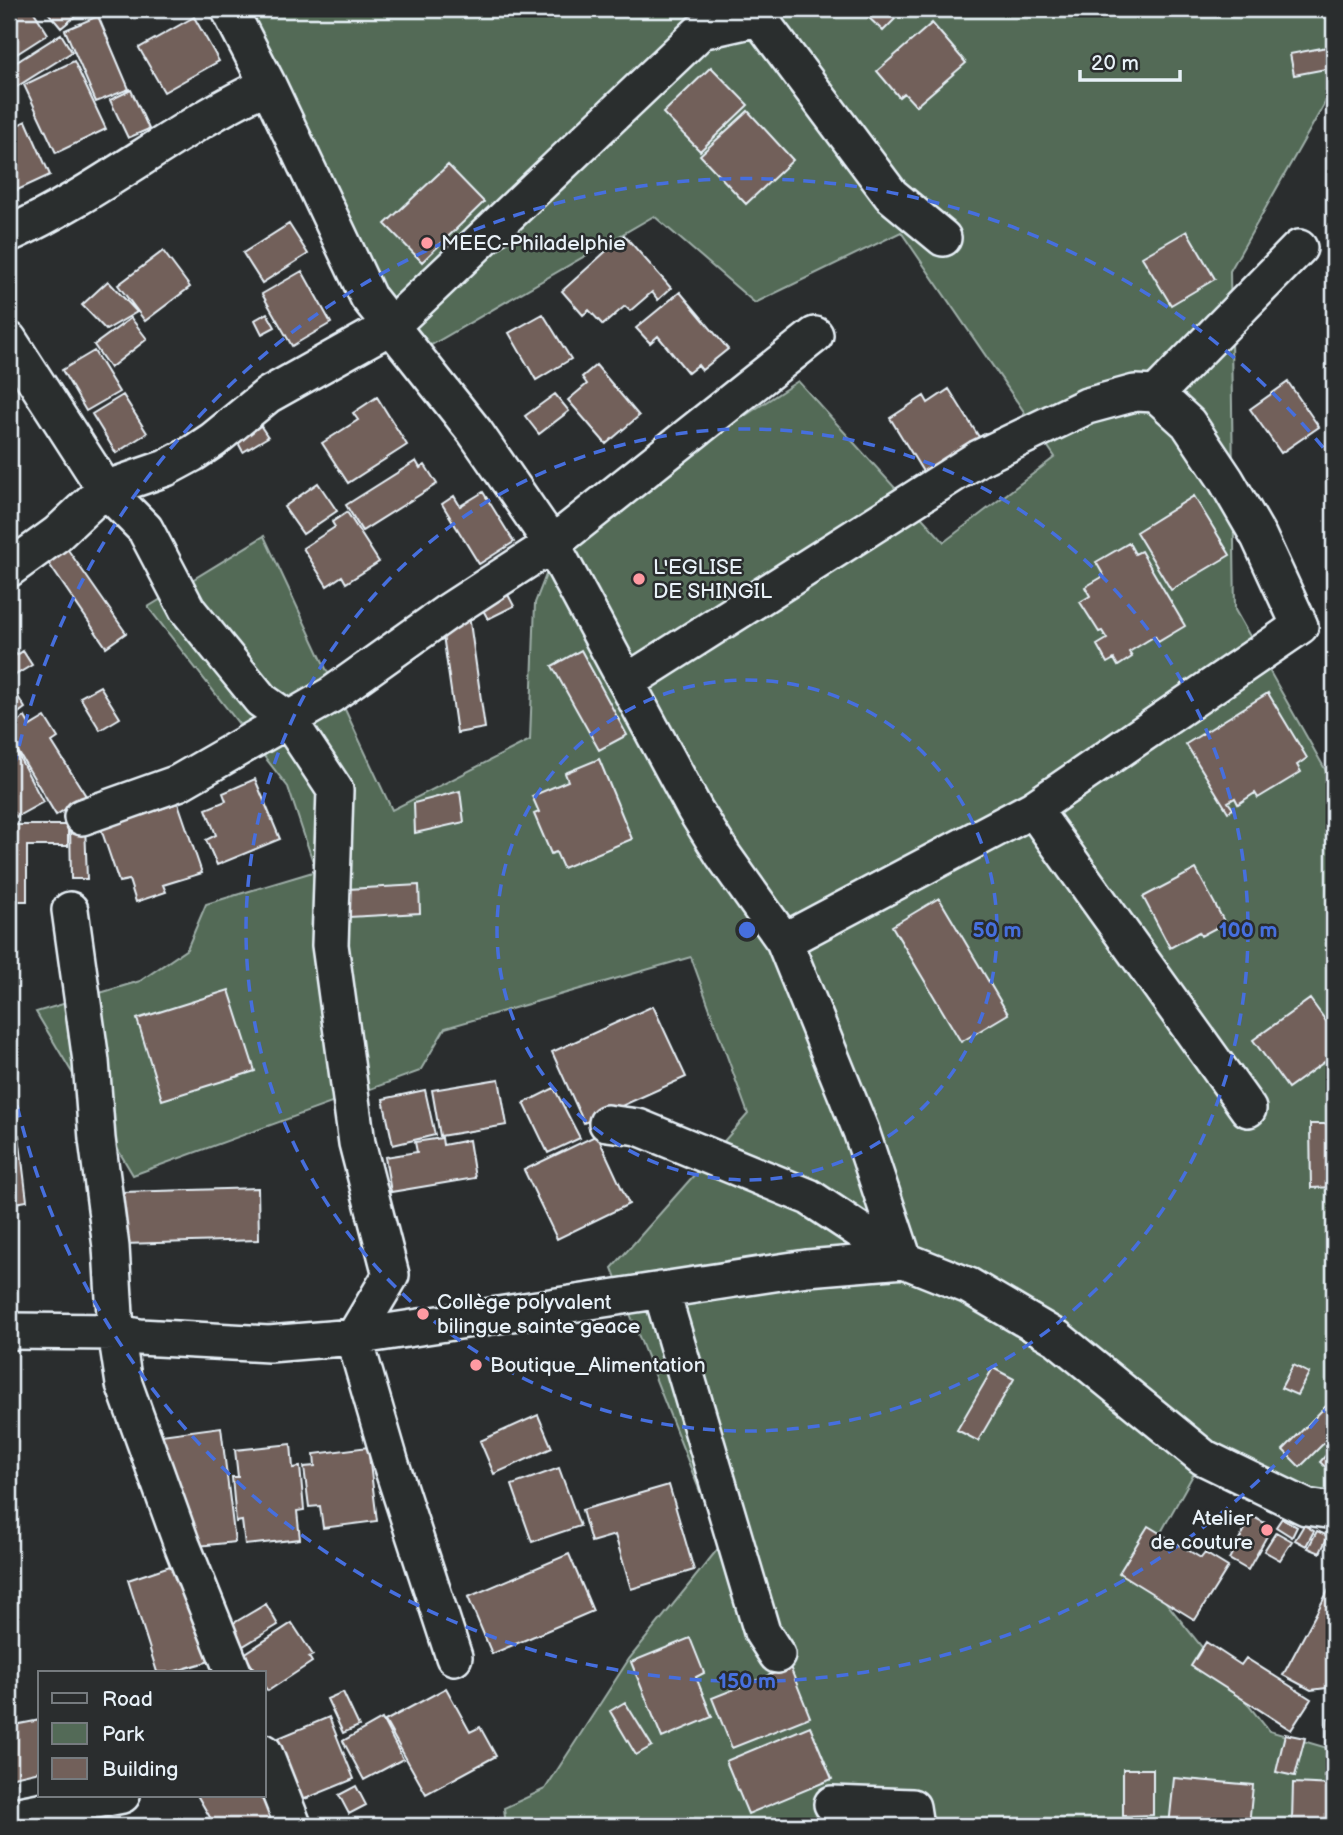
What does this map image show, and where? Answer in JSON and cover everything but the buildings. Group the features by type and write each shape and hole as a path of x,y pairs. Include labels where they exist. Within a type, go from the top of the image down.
{"street":[{"path":"229,9 368,297 475,432 552,544 695,810 723,855 784,941 861,1130 904,1260"},
{"path":"9,569 57,534 105,489 166,468 192,454 268,396 391,326 701,31 763,13 891,195 943,238"},
{"path":"9,234 94,190 220,108 268,85"},
{"path":"1156,394 1298,248"},
{"path":"82,817 178,783 331,695 446,613 552,544 814,335"},
{"path":"9,340 105,489 145,529 187,609 261,700 288,719 335,790 330,945 357,1143 391,1275 355,1337 391,1464 454,1657"},
{"path":"627,682 979,458 1087,407 1135,393 1156,394 1188,423 1226,480 1259,537 1300,626 1033,809 784,941"},
{"path":"1033,809 1248,1110"},
{"path":"70,910 91,1061 97,1139 111,1247 116,1332 124,1384 182,1545 233,1671"},
{"path":"607,1123 638,1127 808,1197 904,1260 969,1286 1057,1338 1203,1457 1306,1507 1334,1511"},
{"path":"9,1331 116,1332 139,1337 269,1344 355,1337 807,1268 904,1260"},
{"path":"661,1290 762,1632 777,1656"},
{"path":"266,1757 293,1825"},
{"path":"9,1817 112,1797"},
{"path":"832,1804 912,1807 915,1826"}],"green space":[{"path":"236,9 1334,9 1334,87 1230,271 1235,610 1334,785 1334,1118 1330,1122 1334,1126 1334,1511 1203,1457 1140,1570 1269,1731 1334,1750 1334,1793 1330,1826 506,1826 504,1808 545,1789 629,1659 721,1545 612,1268 748,1114 691,957 445,1028 420,1071 133,1175 36,1012 140,981 187,949 206,904 316,871 288,787 148,607 264,536 392,810 530,740 535,603 561,536 798,381 944,542 1055,457 901,232 755,303 654,216 414,355"}],"place":[{"name":"MEEC-Philadelphie","path":"427,243"},
{"name":"L'EGLISE DE SHINGIL","path":"639,579"},
{"name":"Collège polyvalent bilingue sainte geace","path":"423,1314"},
{"name":"Boutique_Alimentation","path":"476,1365"},
{"name":"Atelier de couture","path":"1267,1530"}]}
